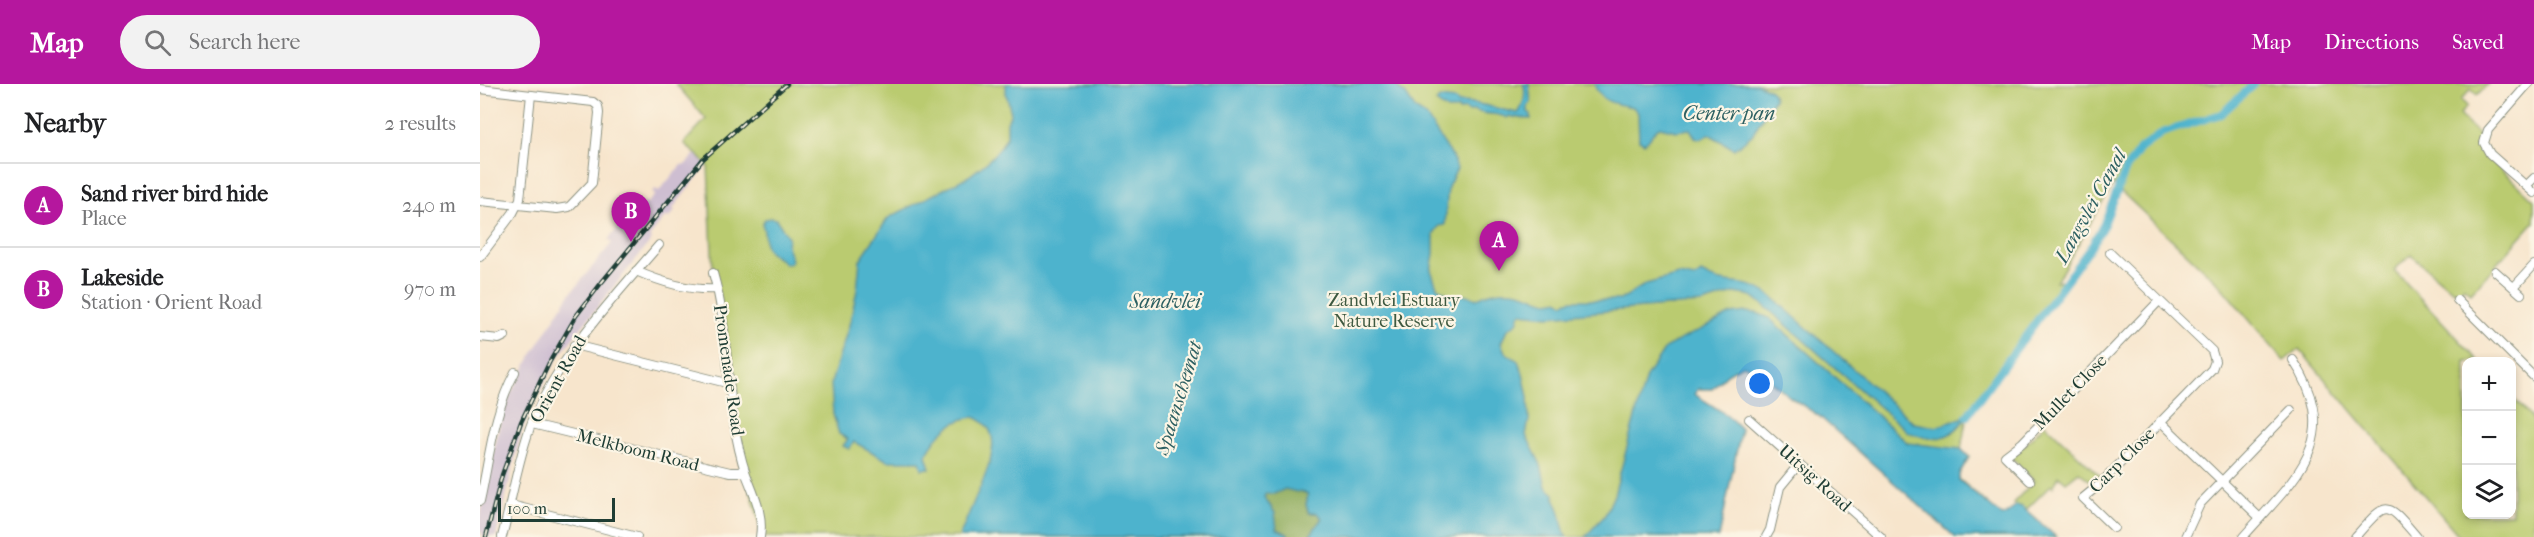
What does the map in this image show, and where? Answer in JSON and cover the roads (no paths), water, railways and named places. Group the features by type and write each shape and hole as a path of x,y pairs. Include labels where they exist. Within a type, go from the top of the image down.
{"street":[{"path":"2528,84 2488,130 2484,139 2490,154 2534,193"},
{"path":"480,89 593,102 598,106 599,113 592,183 570,206 565,209 480,201"},
{"path":"480,257 518,205 531,95"},
{"path":"2526,186 2534,178"},
{"name":"Orient Road","path":"502,537 532,424 574,345 658,245"},
{"path":"2110,253 2159,301"},
{"path":"2495,271 2517,290 2534,265"},
{"path":"636,271 652,278 687,287 701,290 717,289"},
{"name":"Promenade Road","path":"713,273 717,289 727,383 745,472 760,516 760,537"},
{"path":"2457,300 2534,377"},
{"name":"Carp Close","path":"2115,528 2083,498 2099,485 2212,369 2215,361 2212,351 2159,301"},
{"name":"Mullet Close","path":"2030,482 2005,456 2022,443 2159,301"},
{"path":"480,337 499,339 505,336"},
{"path":"574,345 727,383"},
{"path":"2243,537 2301,471 2313,439 2315,421 2313,400 2305,378 2293,360"},
{"path":"480,501 483,466 496,416 516,372"},
{"path":"2185,537 2198,506 2291,410"},
{"name":"Uitsig Road","path":"1749,419 1881,537"},
{"path":"2160,421 2260,518"},
{"name":"Melkboom Road","path":"532,424 730,472 745,472"},
{"path":"1766,537 1770,530 1780,487 1799,464"},
{"path":"511,505 637,537"},
{"path":"2355,537 2379,511 2386,508 2394,511 2417,537"}],"water":[{"name":"Sandvlei","path":"1006,84 1394,84 1406,95 1416,110 1426,116 1452,156 1457,169 1448,187 1445,225 1439,226 1434,234 1431,270 1437,287 1451,296 1468,295 1476,299 1489,293 1510,291 1550,302 1620,300 1646,284 1679,275 1695,278 1701,273 1719,281 1752,286 1771,296 1914,423 1936,427 1967,416 1955,430 1942,437 1926,438 1908,432 1752,296 1734,293 1703,303 1549,316 1520,313 1517,323 1507,330 1501,343 1505,352 1518,361 1523,373 1528,397 1529,420 1526,435 1541,465 1546,487 1554,494 1567,537 1309,537 1322,518 1317,513 1309,513 1306,505 1308,495 1301,491 1285,489 1274,494 1266,493 1264,497 1275,513 1277,529 1288,534 1287,537 959,537 990,461 992,440 990,431 984,423 974,417 966,418 946,430 926,455 930,468 922,469 920,461 888,461 854,442 849,449 843,446 848,439 839,434 833,414 831,383 850,322 857,290 860,260 888,218 969,176 1000,148 1007,136 1007,122 1011,113"},
{"path":"1523,84 1529,84 1531,103 1528,105 1528,112 1531,114 1531,119 1509,116 1507,118 1474,110 1469,112 1465,109 1459,111 1458,108 1447,110 1436,102 1439,98 1456,100 1458,103 1478,104 1518,113 1524,99"},
{"name":"Center pan","path":"1594,84 1757,84 1771,90 1774,99 1752,135 1734,149 1709,134 1701,139 1695,137 1690,129 1676,131 1660,127 1644,143 1639,140 1638,113 1633,107 1605,99"},
{"path":"765,219 776,219 788,237 787,246 792,260 790,263 785,264 766,248 762,224"},
{"path":"1757,313 1769,318 1908,443 1961,449 1969,457 1959,474 1959,480 2002,516 2016,505 2022,507 2056,537 1955,537 1818,415 1790,397 1756,369 1742,365 1727,374 1712,389 1698,389 1694,394 1727,415 1741,429 1719,537 1585,537 1605,515 1614,495 1646,377 1666,347 1731,314"}],"waterway":[{"name":"Langvlei Canal","path":"1967,416 2090,248 2104,224 2126,169 2140,149 2162,133 2221,114 2254,84"}],"railway":[{"path":"486,537 502,475 521,422 549,363 576,316 703,159 787,84"}],"place":[{"name":"Lakeside","path":"631,242"},
{"name":"Sand river bird hide","path":"1499,271"}],"park label":[{"name":"Zandvlei Estuary Nature Reserve","path":"1394,310"}],"water label":[{"name":"Spaanschemat","path":"1178,398"}]}
